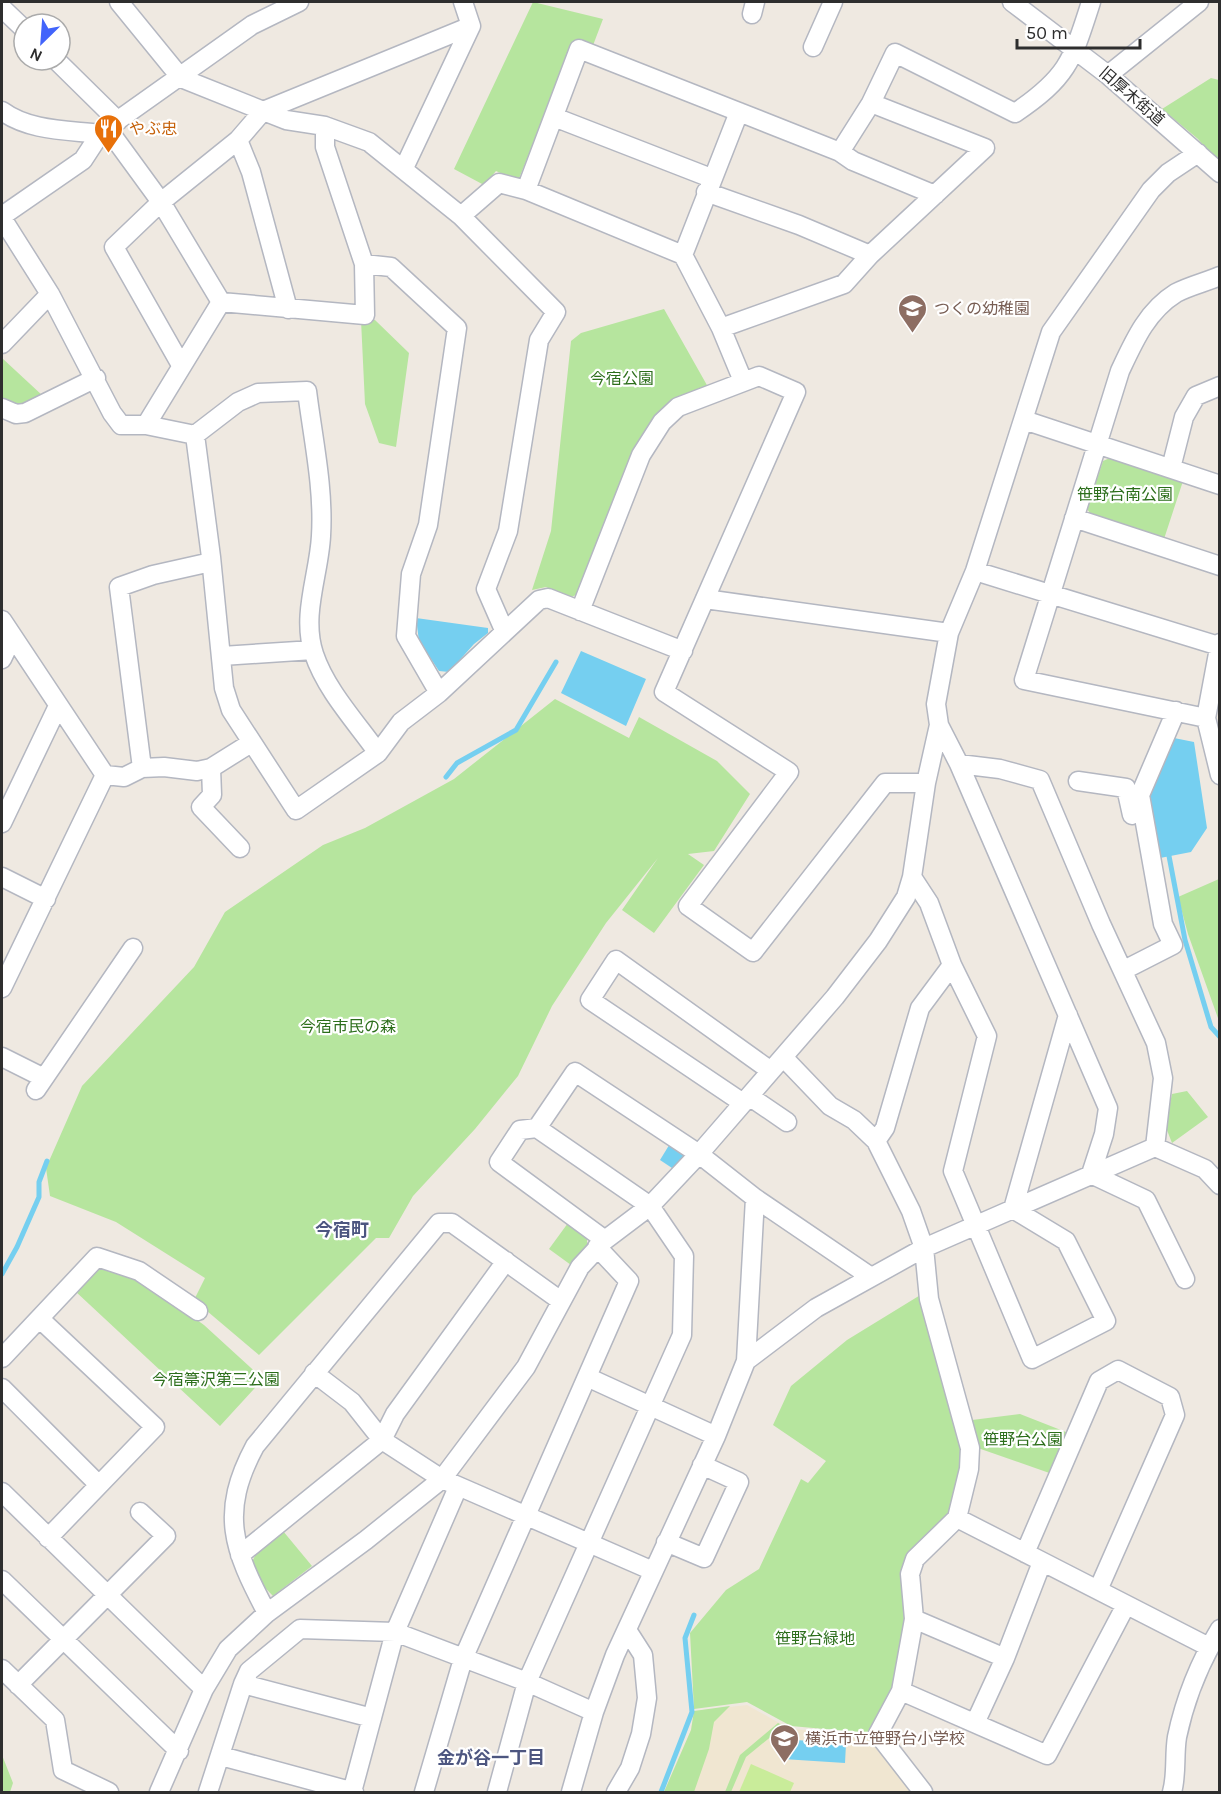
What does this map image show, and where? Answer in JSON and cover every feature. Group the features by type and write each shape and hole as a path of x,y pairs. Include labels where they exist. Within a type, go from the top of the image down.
{"street":[{"path":"299,2 252,25 181,78 108,128 83,160 2,217 50,294 96,378 112,413 121,424 146,425 195,435 238,402 258,393 307,391 322,501 321,538 310,604 313,650 321,671 378,753"},
{"path":"404,168 471,26 463,2"},
{"path":"813,47 833,2"},
{"name":"旧厚木街道","path":"1012,2 1108,75 1220,173"},
{"path":"840,152 871,103 895,53 1015,113 1048,91 1076,50 1091,2"},
{"path":"1108,75 1195,2"},
{"path":"128,5 181,78 286,120 325,126 369,142 404,168 460,216 556,312 539,340 508,531 486,589 504,630"},
{"path":"182,365 114,247 161,202 238,140 263,111 471,26"},
{"path":"526,190 579,49 840,152 853,161 935,195"},
{"path":"65,72 161,202 221,302"},
{"path":"721,328 844,284 870,255 985,148 871,103"},
{"path":"2,111 26,123 48,128 108,128"},
{"path":"682,255 739,112"},
{"path":"554,117 870,255"},
{"path":"221,302 365,315 364,264 325,147 325,126"},
{"path":"238,140 251,172 288,309"},
{"path":"1091,1174 1104,1134 1108,1108 959,764 939,725 936,704 949,633 975,571 1051,332 1151,190 1168,173 1198,153"},
{"path":"460,216 499,183 526,190 682,255 721,328 743,381"},
{"path":"364,264 392,267 457,328 428,525 411,574 406,636 439,693"},
{"path":"1206,718 1024,681 1120,371 1139,331 1152,313 1176,293 1219,278"},
{"path":"2,344 50,294"},
{"path":"146,425 221,302"},
{"path":"580,611 641,455 662,422 678,407 759,376 796,392 664,692 789,772 688,906 753,952 885,783 926,783"},
{"path":"2,408 16,414 25,413 96,378"},
{"path":"1171,468 1184,417 1196,396 1220,386"},
{"path":"1024,420 1220,484"},
{"path":"195,435 212,562 224,688 231,710 251,744 296,810 378,753 401,722 439,693 504,630 539,600 548,598 683,651"},
{"path":"1074,518 1220,566"},
{"path":"142,768 119,587 153,575 212,562"},
{"path":"975,571 1219,645 1206,718 1220,775"},
{"path":"705,599 949,633"},
{"path":"2,620 105,775 124,777 142,768 164,767 197,771 211,768 251,744"},
{"path":"2,659 12,638"},
{"path":"222,656 313,650"},
{"path":"2,823 58,706"},
{"path":"1124,970 1173,945 1163,924 1140,795 1176,711"},
{"path":"221,1756 353,1792 395,1632 450,1483 526,1366 580,1267 601,1244 650,1206 699,1154 835,998 878,941 906,897 912,877 926,783 939,725"},
{"path":"959,764 1000,769 1040,780 1101,924 1156,1043 1163,1078 1155,1147"},
{"path":"211,768 212,795 201,807 240,848"},
{"path":"2,988 105,775"},
{"path":"1078,781 1126,788 1144,870 1154,868"},
{"path":"2,877 46,898"},
{"path":"912,877 929,903 952,965 987,1036 952,1171 1032,1359 1106,1321 1066,1241 1013,1209"},
{"path":"2,1058 36,1080 133,948"},
{"path":"787,1122 746,1100 590,1000 616,960 777,1064 830,1106 854,1120 876,1141 911,1211 924,1248 929,1299 970,1448 969,1469 957,1518 915,1559 910,1574 914,1619 901,1691 878,1734 923,1792"},
{"path":"876,1141 885,1128 920,1008 952,965"},
{"path":"1013,1209 1068,1015"},
{"path":"537,1128 575,1072 699,1154 755,1198 871,1277"},
{"path":"424,1792 463,1659 629,1281 601,1244 499,1162 520,1130 537,1128 650,1206 684,1256 682,1335 527,1682 497,1792"},
{"path":"747,1361 816,1308 924,1248 1155,1147 1205,1169 1220,1185"},
{"path":"1091,1174 1146,1200 1185,1279"},
{"path":"571,1792 594,1712 627,1630 716,1436 747,1361 755,1198"},
{"path":"267,1613 248,1577 234,1528 234,1492 241,1471 255,1446 314,1372 439,1223 452,1223 561,1301"},
{"path":"2,1358 97,1257 139,1271 198,1311"},
{"path":"240,1554 382,1440 395,1414 506,1261"},
{"path":"39,1319 155,1427 48,1538"},
{"path":"1025,1553 1100,1381 1119,1370 1170,1397 1175,1415 1098,1590"},
{"path":"314,1372 352,1402 382,1440 450,1483 653,1571"},
{"path":"588,1377 716,1436"},
{"path":"2,1388 99,1485"},
{"path":"666,1542 704,1558 739,1482 702,1465"},
{"path":"159,1792 179,1751 204,1689 228,1649 267,1613 366,1540 450,1483"},
{"path":"2,1492 204,1689"},
{"path":"18,1685 166,1536 140,1512"},
{"path":"957,1518 1209,1647"},
{"path":"976,1721 1005,1658 1042,1562"},
{"path":"2,1580 179,1751"},
{"path":"901,1691 976,1721 1047,1755 1126,1605"},
{"path":"914,1619 1005,1658"},
{"path":"208,1792 249,1671 300,1629 395,1632 527,1682 594,1712"},
{"path":"1172,1792 1182,1714 1209,1647 1220,1629"},
{"path":"616,1792 630,1768 638,1745 647,1698 643,1654 627,1630"},
{"path":"2,1669 55,1720 63,1770 109,1792"},
{"path":"243,1684 372,1718"}],"shaded area":[{"name":"横浜市立笹野台小学校","path":"747,1705 790,1729 869,1734 913,1792 664,1792 691,1730 694,1711"}],"green space":[{"path":"533,2 603,19 592,48 574,42 518,181 496,171 484,185 454,169"},
{"path":"1211,78 1219,80 1219,164 1198,139 1162,109"},
{"name":"今宿公園","path":"664,309 708,387 636,448 576,595 569,598 546,587 532,590 551,531 571,341 581,333"},
{"path":"361,320 375,320 409,353 396,447 379,443 365,404"},
{"path":"2,358 43,396 17,408 2,401"},
{"name":"笹野台南公園","path":"1112,457 1183,481 1164,539 1093,517 1087,509 1103,461"},
{"name":"今宿市民の森","path":"555,699 629,738 639,717 717,761 750,794 714,851 688,854 704,865 654,933 622,910 658,858 606,923 552,1006 518,1076 475,1129 413,1196 389,1238 376,1238 259,1355 194,1300 205,1278 116,1222 50,1196 46,1168 82,1086 194,967 225,912 323,845 365,828 454,779"},
{"path":"1219,879 1219,1021 1188,934 1178,897"},
{"path":"1187,1091 1208,1117 1172,1143 1165,1125 1172,1094"},
{"path":"568,1223 587,1236 587,1245 571,1265 549,1249"},
{"name":"今宿箒沢第三公園","path":"101,1266 138,1278 204,1325 263,1379 220,1426 75,1291"},
{"name":"笹野台緑地","path":"922,1294 959,1420 966,1470 952,1514 913,1555 908,1631 898,1685 869,1733 791,1726 747,1702 694,1709 690,1633 726,1590 759,1569 801,1479 808,1483 826,1461 773,1425 791,1386 847,1340"},
{"name":"笹野台公園","path":"1020,1414 1071,1434 1055,1475 975,1447 964,1421"},
{"path":"283,1531 312,1566 273,1596 256,1575 253,1560 263,1547"},
{"path":"730,1706 714,1722 709,1749 694,1792 664,1792 691,1730 694,1711"},
{"path":"778,1723 784,1726 746,1757 731,1792 725,1792 740,1755"},
{"path":"2,1755 13,1783 10,1792 2,1792"},
{"path":"751,1764 794,1783 790,1792 739,1792"}],"water":[{"path":"416,618 488,628 488,633 474,644 449,672 439,671 419,641"},
{"path":"581,651 646,679 626,726 561,693"},
{"path":"1174,738 1194,742 1207,828 1191,852 1160,858 1149,795"},
{"path":"671,1142 683,1150 684,1156 672,1168 660,1160"},
{"path":"784,1739 846,1744 845,1763 783,1759"}],"waterway":[{"path":"446,777 457,763 516,730 556,662"},
{"path":"1169,856 1185,940 1211,1027 1220,1037"},
{"path":"2,1274 17,1247 39,1197 39,1182 47,1161"},
{"path":"661,1792 692,1712 685,1638 694,1615"}],"place":[{"name":"やぶ忠","path":"108,154"},
{"name":"つくの幼稚園","path":"913,334"},
{"name":"横浜市立笹野台小学校","path":"784,1764"}],"district":[{"name":"今宿町","path":"342,1230"},
{"name":"金が谷一丁目","path":"491,1758"}]}
